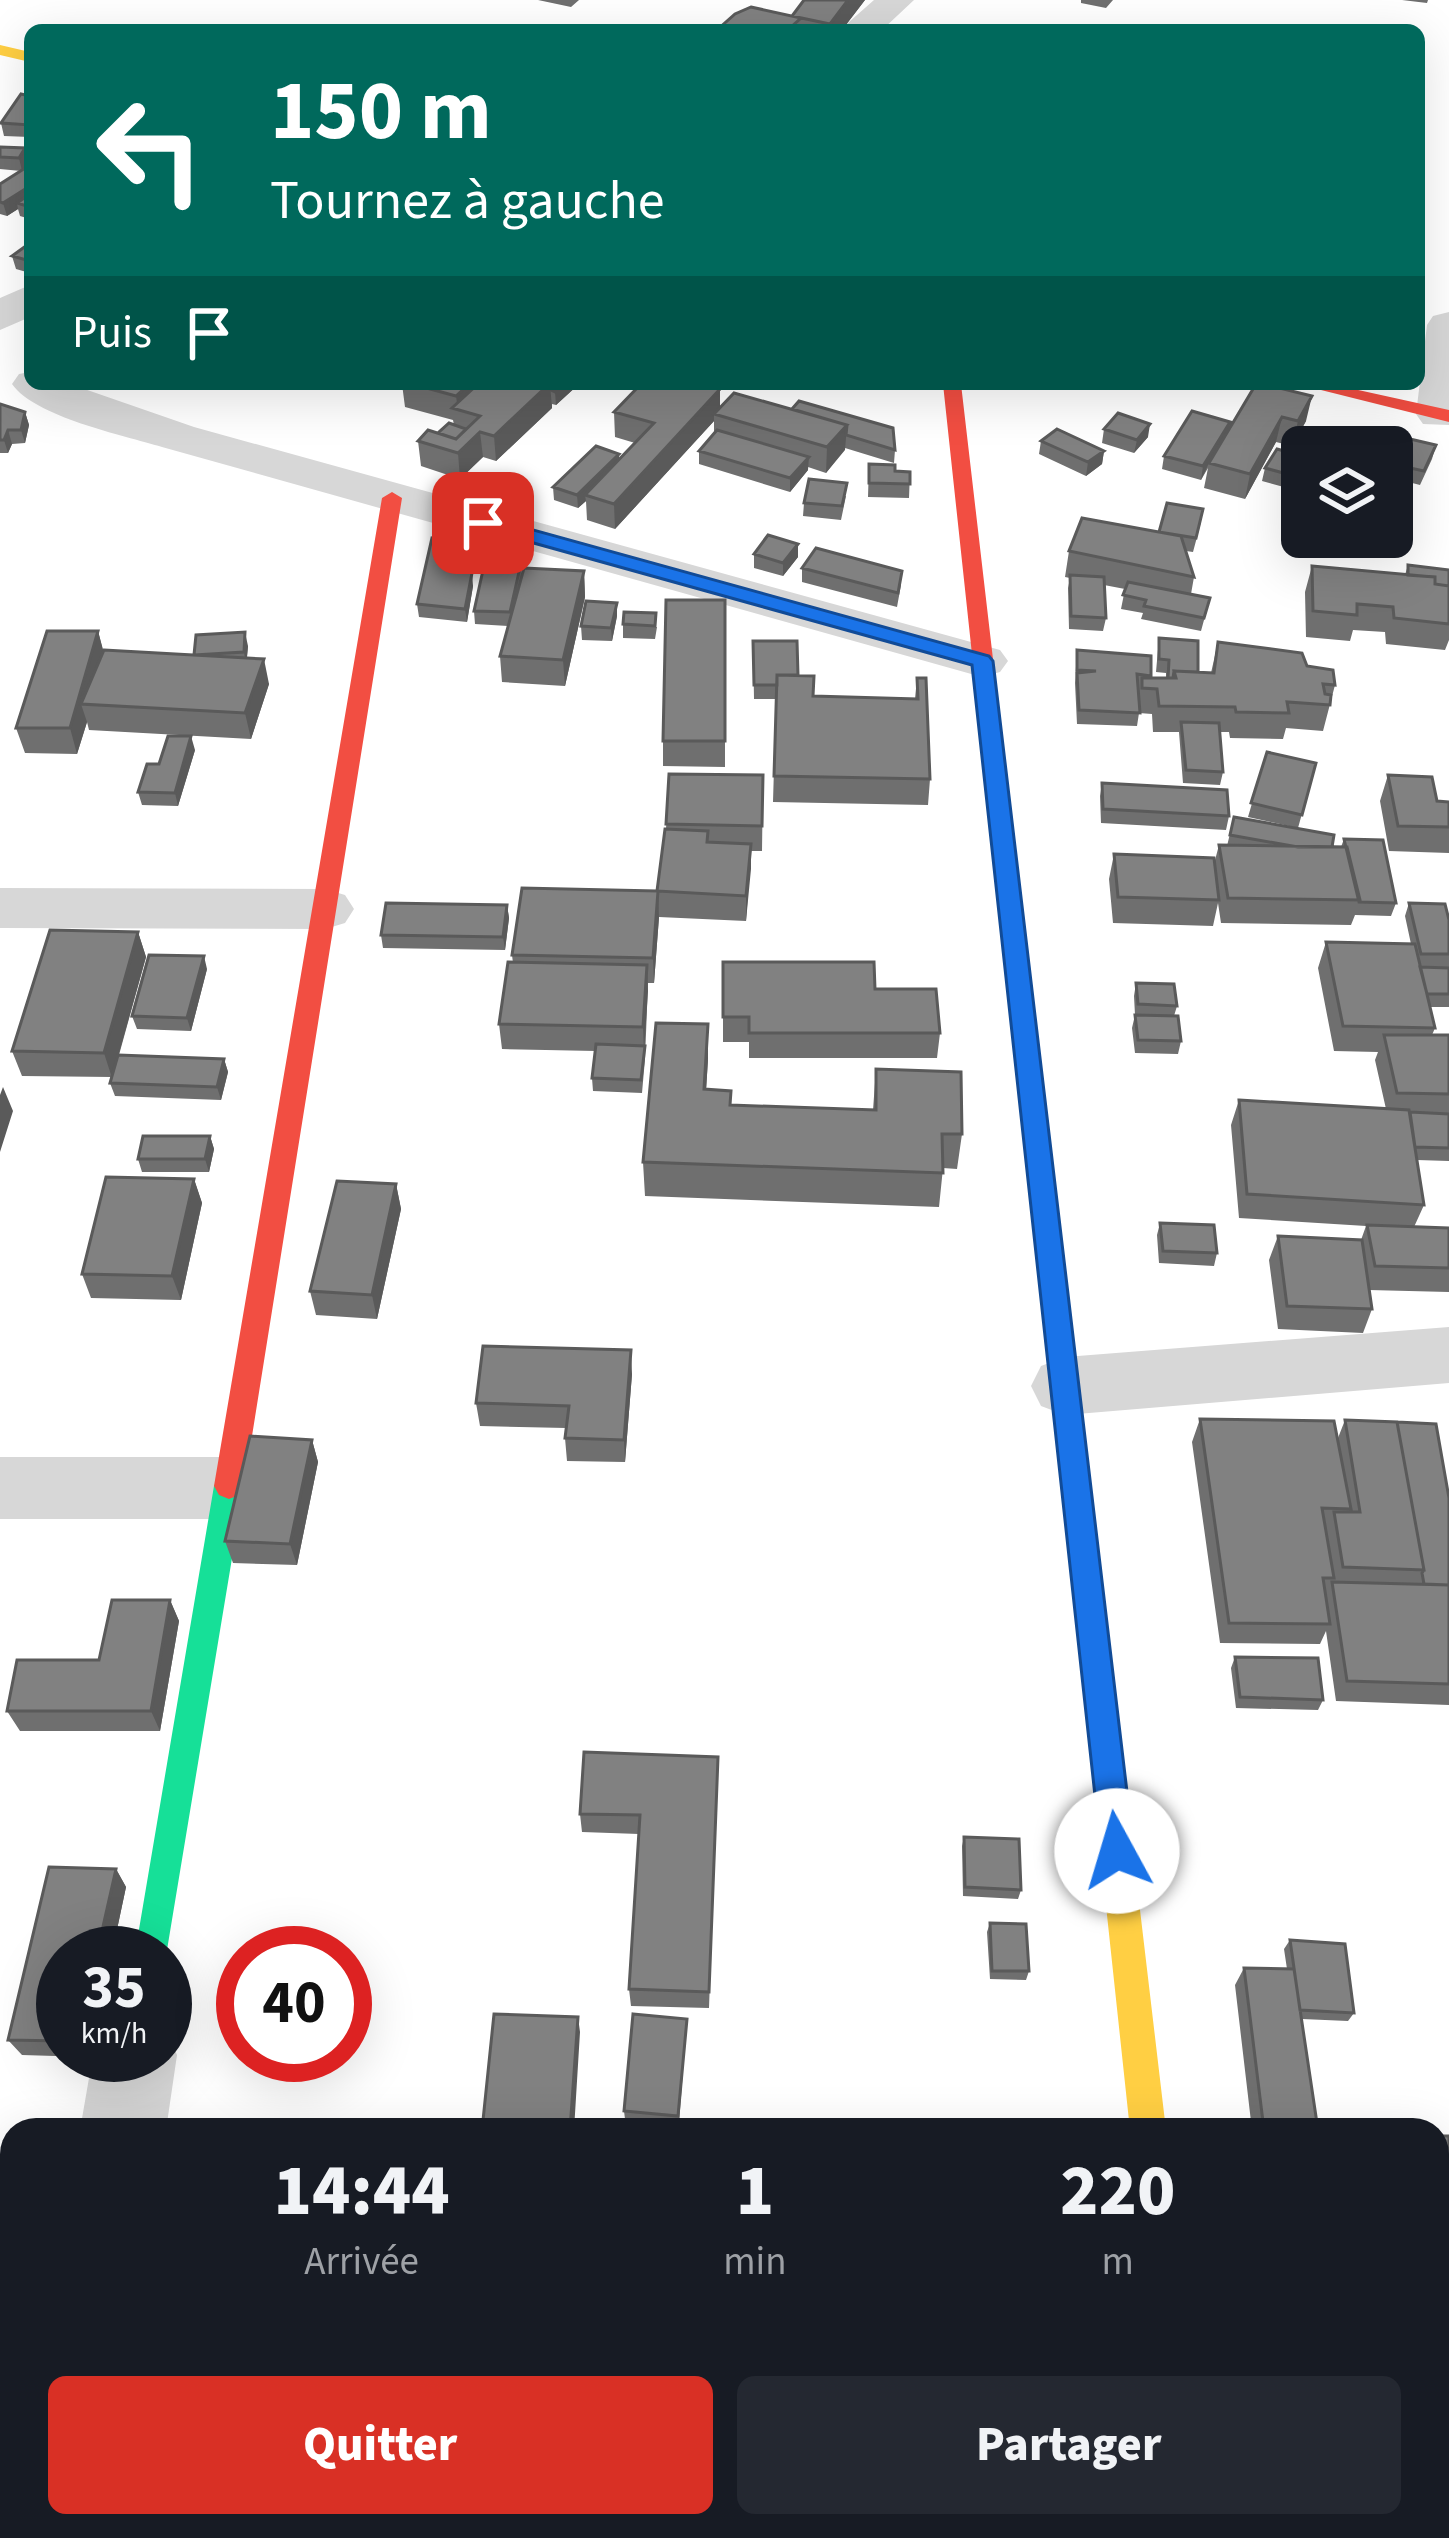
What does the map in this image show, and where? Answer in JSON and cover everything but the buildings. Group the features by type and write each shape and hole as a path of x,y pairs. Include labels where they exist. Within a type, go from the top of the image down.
{"street":[{"path":"866,24 896,0"},
{"path":"1333,390 1444,415 1449,325"},
{"path":"0,357 24,376"},
{"path":"47,390 79,406 392,498 982,661"},
{"path":"953,390 1147,2118"},
{"path":"156,1926 392,498"},
{"path":"0,908 325,909"},
{"path":"1066,1386 1449,1355"},
{"path":"0,1489 228,1488"},
{"path":"125,2118 131,2082"}],"traffic: fast":[{"path":"156,1926 229,1486"}],"traffic: slow":[{"path":"0,50 24,56"},
{"path":"1026,1046 1147,2118"}],"traffic: jam":[{"path":"953,390 1026,1046"},
{"path":"1333,390 1449,416"},
{"path":"229,1486 392,498"}],"route":[{"path":"483,523 982,661 1117,1851"}]}
